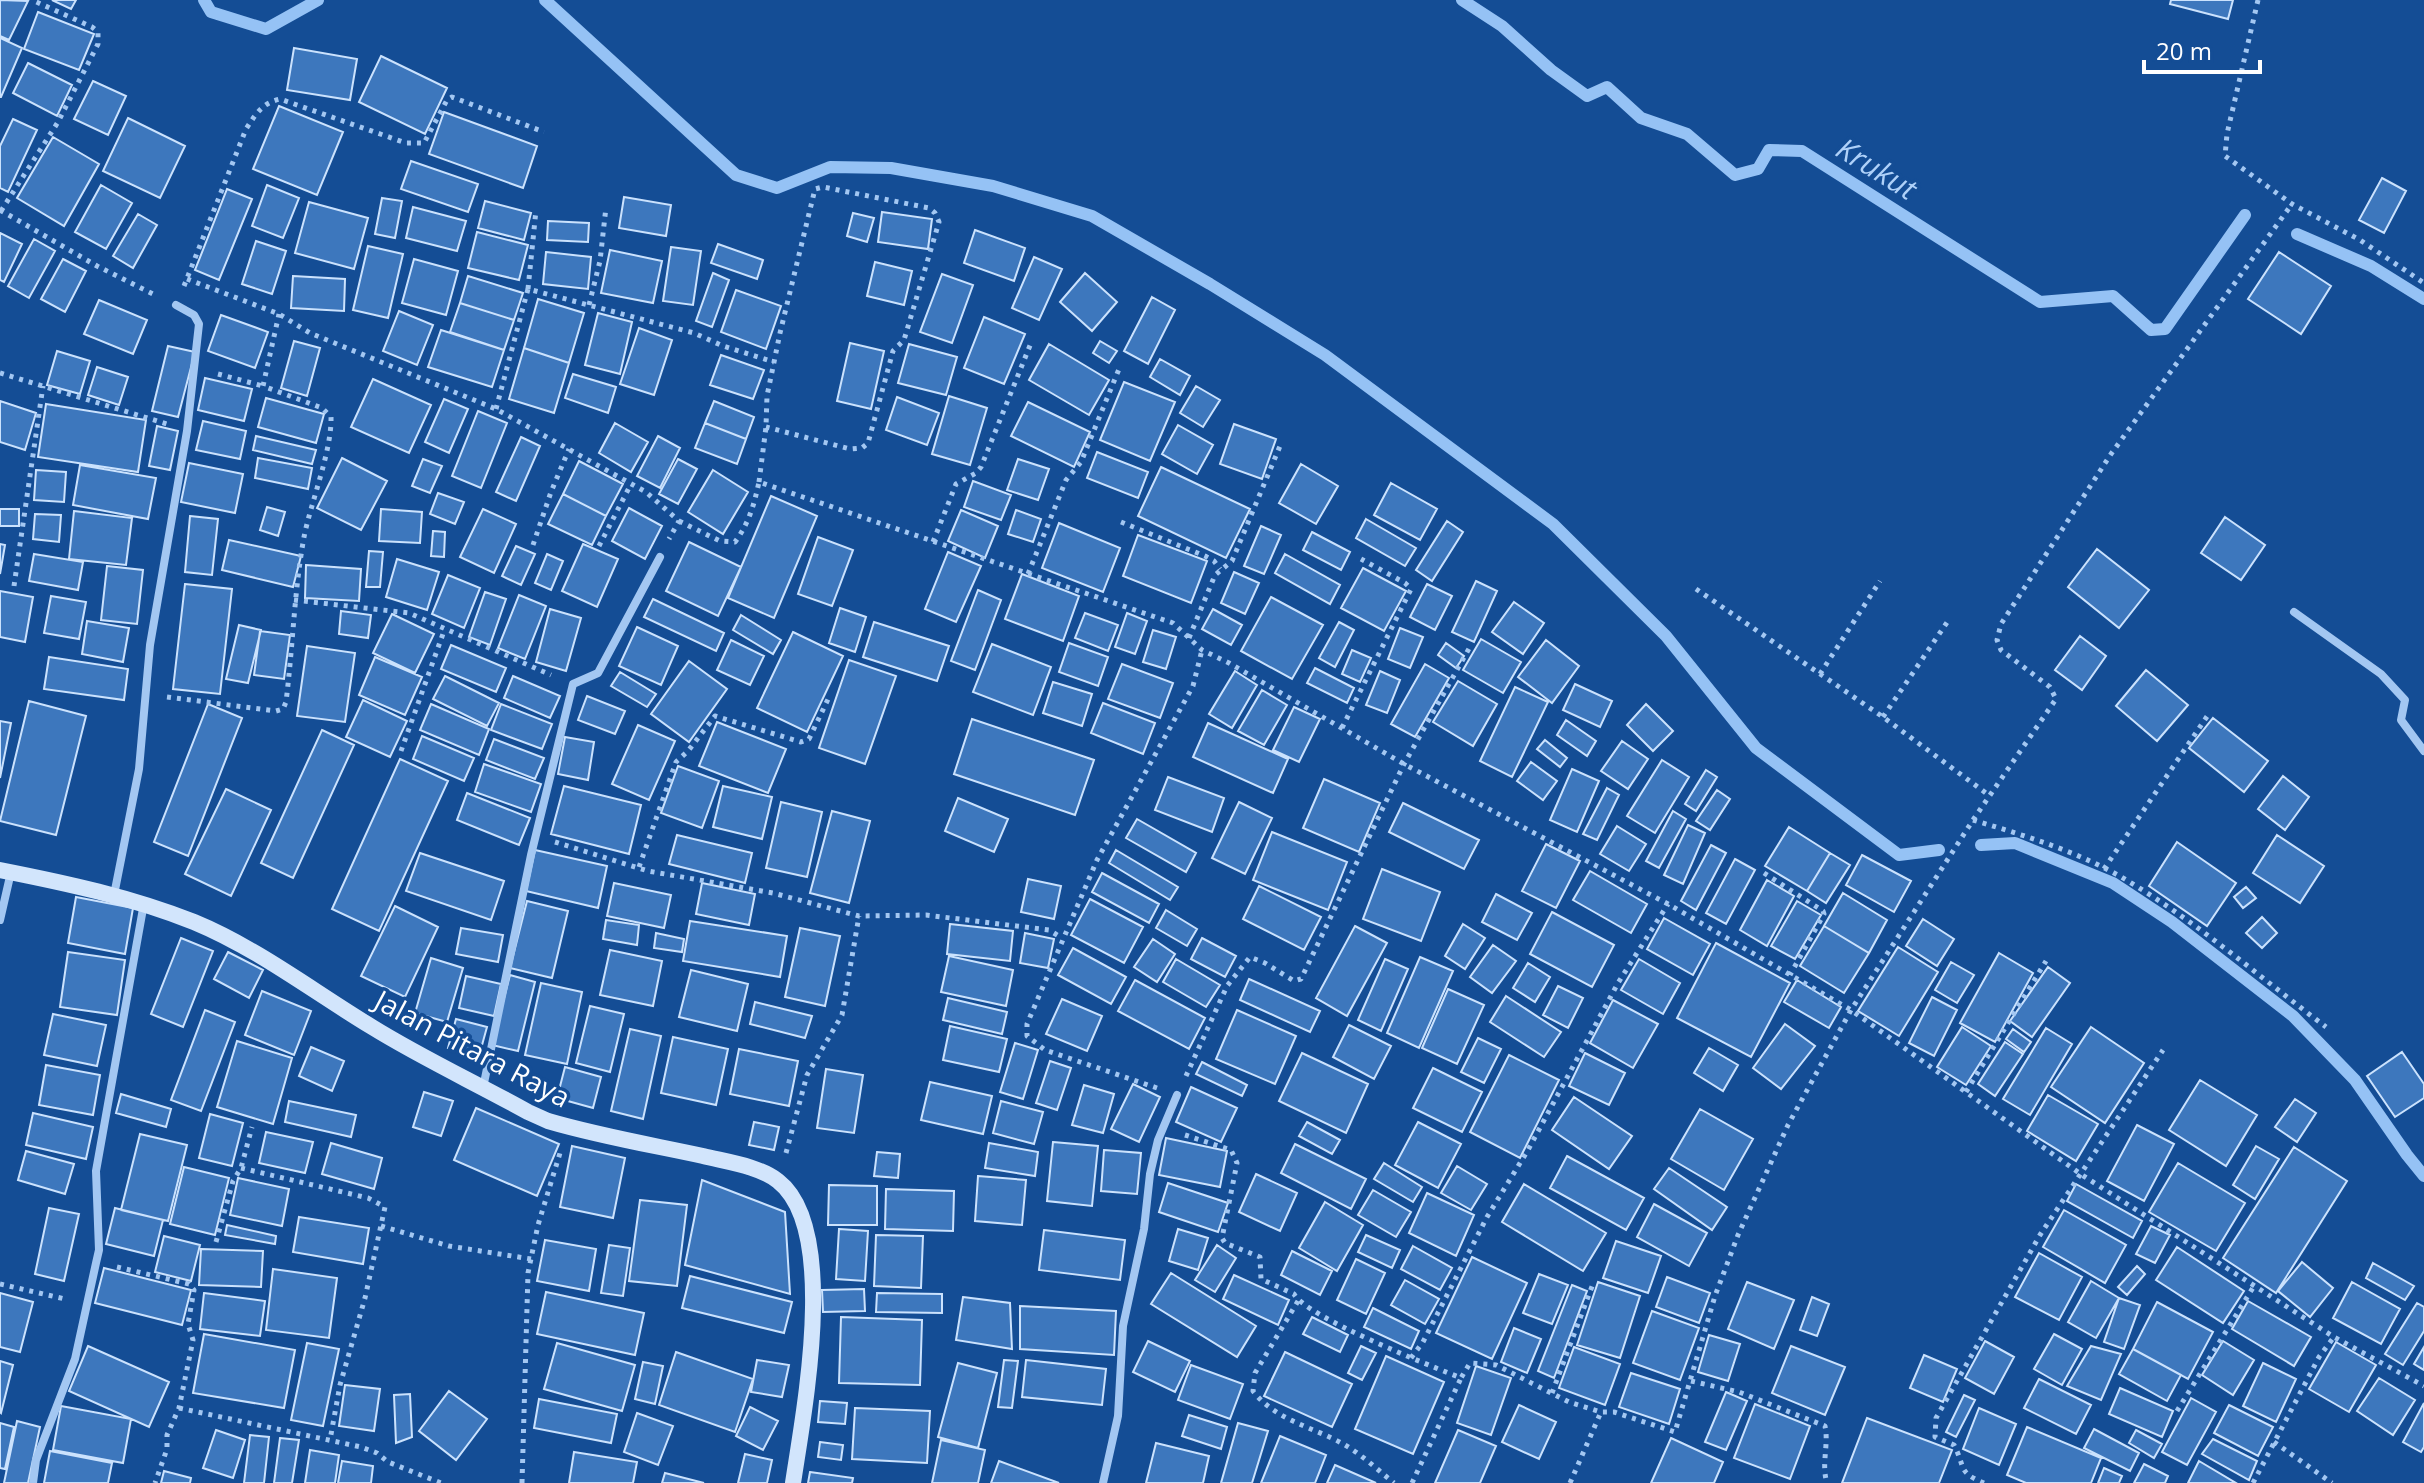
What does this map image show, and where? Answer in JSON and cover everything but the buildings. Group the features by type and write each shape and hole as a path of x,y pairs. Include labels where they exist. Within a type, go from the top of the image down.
{"main road":[{"name":"Jalan Pitara Raya","path":"6,871 144,903 197,923 237,943 372,1028 528,1112 568,1127 758,1170 778,1181"},
{"path":"778,1181 790,1194 802,1217 811,1259 813,1297 811,1351 793,1483"}],"street":[{"path":"114,895 139,769 150,645 187,431 199,324 194,315 176,305"},
{"path":"483,1088 536,836 573,684 598,673 660,557"},
{"path":"2294,612 2381,674 2405,700 2401,720 2424,751"},
{"path":"0,920 6,871"},
{"path":"33,1483 36,1460 75,1359 99,1250 96,1171 144,903"},
{"path":"1103,1483 1118,1416 1123,1326 1144,1229 1150,1174 1163,1128 1177,1095"}],"path":[{"path":"32,0 92,27 98,32 98,44 58,122 0,211 97,266 176,305 246,129 268,102 280,99 406,143 424,143 447,100 452,97 544,132"},
{"path":"2258,0 2227,134 2225,156 2292,204 2360,240 2424,283"},
{"path":"187,279 279,314 310,333 496,409 646,492 679,521 720,541 735,542 754,508 766,427 767,396 815,189 823,187 929,208 939,222 904,340 893,351 868,443 862,448 850,449 766,427"},
{"path":"1412,1483 1470,1363 1496,1365 1569,1402 1601,1412 1614,1412 1675,1432 1715,1296 1738,1235 1788,1125 1851,1010 1973,820 2056,699 2050,687 2001,650 1997,640 2001,624 2111,454 2292,204"},
{"path":"589,305 600,261 606,207"},
{"path":"496,409 528,289 536,210"},
{"path":"528,289 694,333 774,362"},
{"path":"263,386 279,314"},
{"path":"933,542 956,484 981,467 1031,343"},
{"path":"146,694 267,711 283,709 304,535 331,425 331,417 322,408 263,386 194,368"},
{"path":"1028,574 1066,480 1081,462 1119,369"},
{"path":"0,373 187,431"},
{"path":"14,586 43,386"},
{"path":"1189,638 1220,569 1232,561 1280,446"},
{"path":"533,545 569,449"},
{"path":"759,482 1173,623 1202,650 1404,764 1668,904 1851,1010 2082,1175 2334,1337 2424,1386"},
{"path":"599,546 631,484"},
{"path":"660,557 679,521"},
{"path":"1121,522 1205,556 1220,569"},
{"path":"1342,728 1411,589 1361,559"},
{"path":"1820,674 1880,581"},
{"path":"1696,589 1883,717 1990,796"},
{"path":"294,600 409,613 444,631 573,684"},
{"path":"1883,717 1950,618"},
{"path":"401,751 444,631"},
{"path":"1202,650 1193,686 1097,860 1027,1024 1027,1036 1045,1050 1177,1095 1227,986 1250,957 1294,981 1301,979 1404,764 1471,645"},
{"path":"639,867 676,762 715,716 801,742 809,739 830,695"},
{"path":"2104,869 2210,712"},
{"path":"1973,820 2045,842 2126,879 2326,1027"},
{"path":"536,836 639,867 773,893 859,916 926,915 1049,930 1062,938"},
{"path":"1764,873 1824,914 1790,975"},
{"path":"1411,1358 1423,1342 1487,1217 1528,1150 1618,983 1668,904"},
{"path":"778,1181 807,1075 842,1015 859,916"},
{"path":"1966,1092 2046,961"},
{"path":"1984,1483 1966,1476 1954,1445 1935,1437 1936,1418 2040,1235 2163,1050"},
{"path":"216,1242 252,1127"},
{"path":"522,1483 528,1273 538,1225 568,1127"},
{"path":"1163,1128 1231,1150 1235,1154 1237,1163 1222,1238 1225,1243 1260,1257 1261,1279 1411,1358 1461,1378"},
{"path":"241,1168 368,1198 385,1207 365,1298 340,1385 330,1440"},
{"path":"381,1226 449,1246 531,1259"},
{"path":"96,1263 193,1286 188,1324 193,1340 179,1408 167,1435 167,1449 155,1483"},
{"path":"1552,1393 1594,1281"},
{"path":"0,1284 88,1304"},
{"path":"2177,1411 2254,1286"},
{"path":"1298,1301 1255,1373 1253,1391 1267,1405 1294,1422 1345,1445 1394,1483"},
{"path":"2253,1483 2319,1357 2334,1337"},
{"path":"1691,1381 1739,1392 1825,1426 1828,1439 1824,1460 1827,1483"},
{"path":"179,1408 361,1447 439,1483"},
{"path":"1570,1483 1601,1412"},
{"path":"2274,1442 2332,1483"}],"waterway":[{"path":"204,0 211,12 266,29 318,0"},
{"path":"545,0 736,175 777,188 830,167 891,168 993,186 1092,216 1210,284 1325,355 1553,524 1666,636 1756,748 1899,855 1939,850"},
{"name":"Krukut","path":"1462,0 1502,26 1551,70 1587,96 1607,87 1641,118 1687,134 1735,175 1758,169 1769,150 1802,151 2040,302 2113,296 2151,330 2165,329 2245,215"},
{"name":"Krukut","path":"2297,234 2371,266 2424,299"},
{"path":"1981,845 2015,843 2113,883 2172,922 2293,1016 2355,1080 2424,1176"}]}
